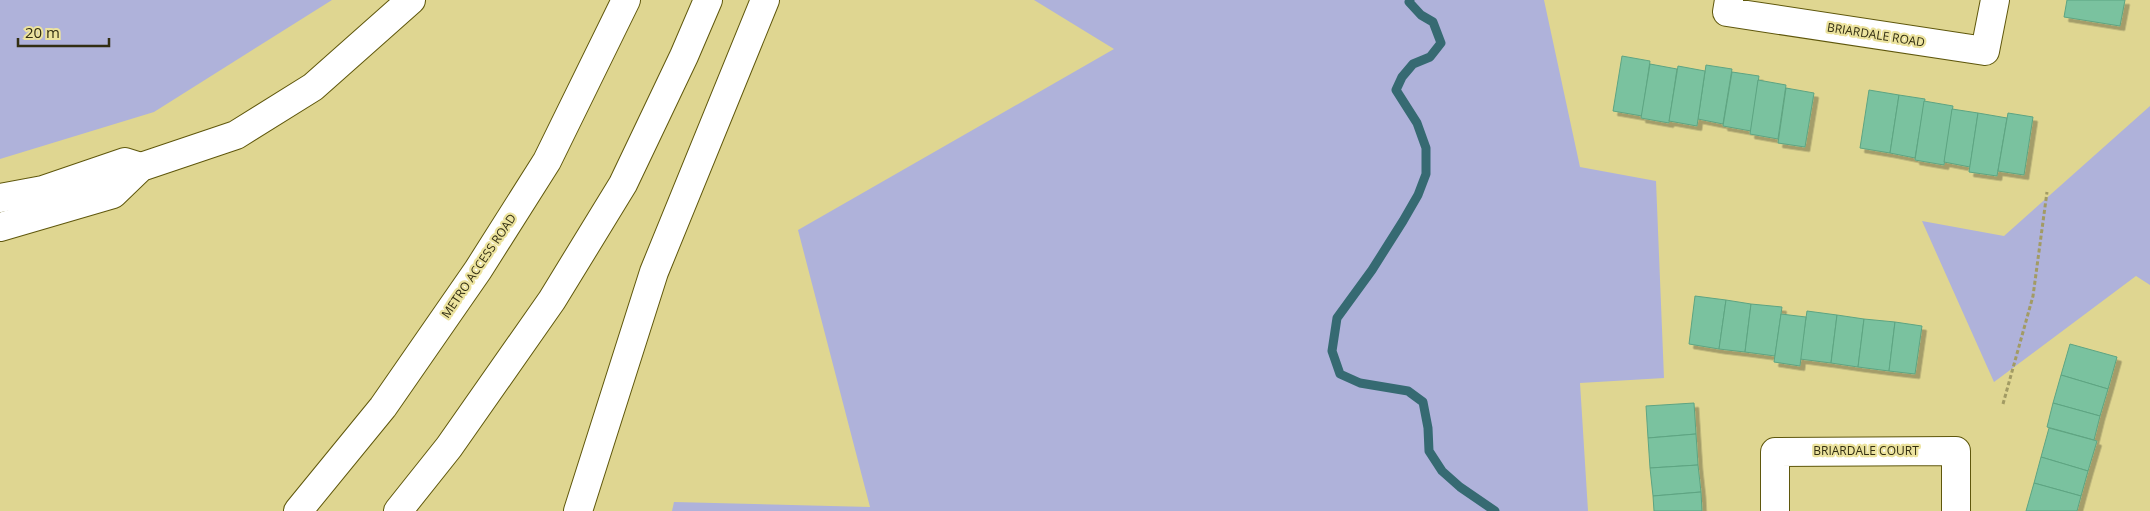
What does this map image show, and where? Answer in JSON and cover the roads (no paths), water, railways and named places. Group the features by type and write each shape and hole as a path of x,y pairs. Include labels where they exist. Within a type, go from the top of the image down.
{"main road":[{"path":"0,227 113,194 141,167 236,135 313,87 411,0"},
{"name":"METRO ACCESS ROAD","path":"298,511 383,407 478,270 547,161 626,0"},
{"path":"398,511 449,447 552,300 623,184 684,56 708,0"},
{"path":"578,511 654,272 765,0"},
{"name":"BRIARDALE ROAD","path":"1729,0 1727,12 1986,51 1995,0"},
{"path":"0,198 43,190 125,162 141,167"},
{"name":"BRIARDALE COURT","path":"1775,511 1775,452 1956,451 1956,511"}],"waterway":[{"path":"1410,0 1409,2 1421,15 1433,22 1441,43 1430,57 1413,64 1402,77 1396,90 1417,123 1426,148 1426,174 1418,195 1403,221 1372,270 1337,318 1332,351 1340,374 1360,383 1408,391 1423,402 1428,428 1429,451 1442,471 1460,487 1495,511"}]}
